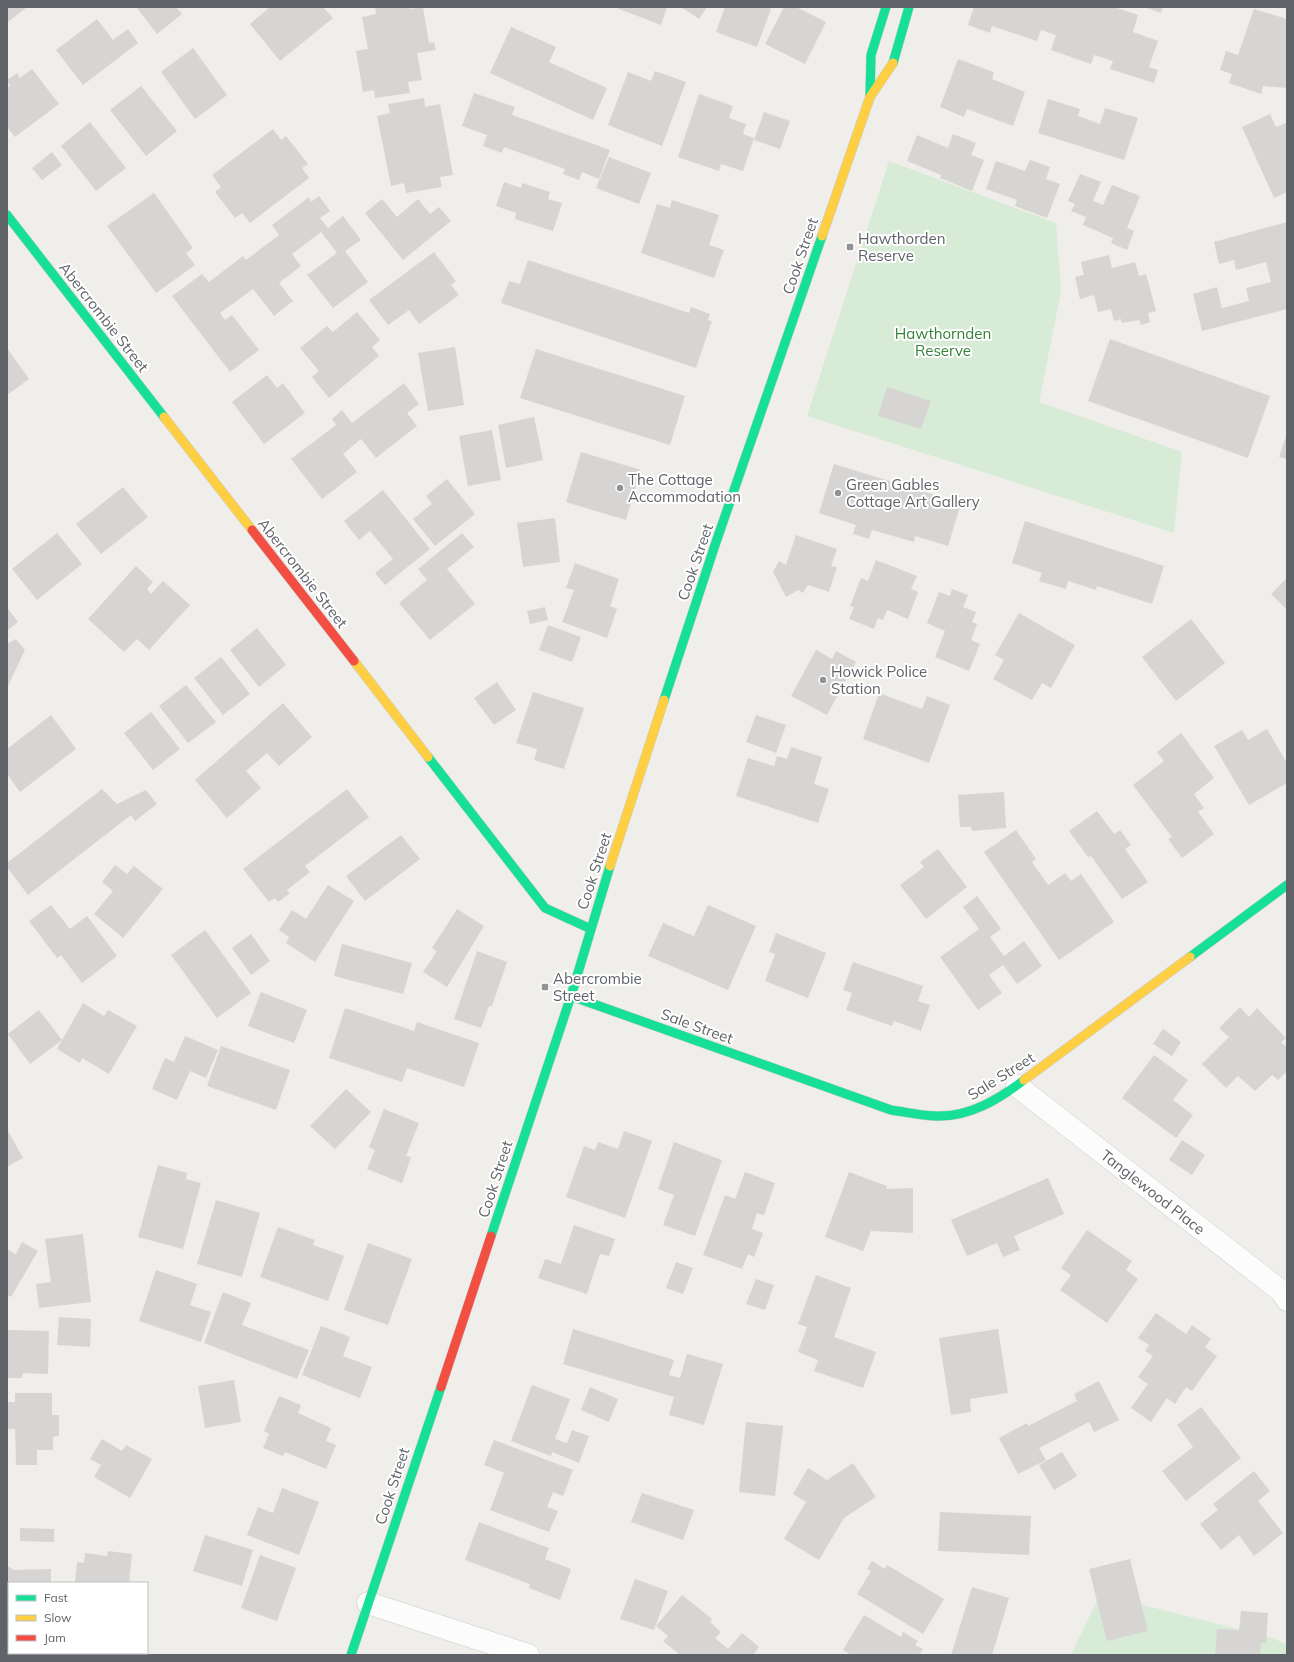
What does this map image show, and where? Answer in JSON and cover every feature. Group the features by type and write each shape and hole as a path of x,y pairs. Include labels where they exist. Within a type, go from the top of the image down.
{"main road":[{"name":"Cook Street","path":"870,97 871,55 886,7"},
{"name":"Cook Street","path":"351,1655 571,996 590,929 680,647 870,97 892,62 909,7"},
{"name":"Abercrombie Street","path":"7,215 544,908 590,929"},
{"name":"Sale Street","path":"571,996 891,1110 943,1116 964,1114 987,1104 1017,1086 1287,885"}],"street":[{"name":"Tanglewood Place","path":"1017,1086 1281,1291 1287,1300"},
{"path":"368,1602 528,1655"}],"green space":[{"name":"Hawthornden Reserve","path":"889,161 1056,223 1061,291 1039,402 1182,452 1174,533 807,416"},
{"path":"1100,1594 1273,1638 1287,1645 1287,1655 1071,1655"}],"building":[{"path":"7,7 27,7 7,23"},
{"path":"136,7 176,7 182,14 157,34"},
{"path":"270,7 323,7 333,18 280,61 250,24"},
{"path":"375,7 409,7 409,9 423,7 429,43 434,42 436,50 417,53 422,80 408,82 410,93 375,98 374,90 363,92 356,51 368,49 362,17 376,14"},
{"path":"614,7 667,7 661,25"},
{"path":"681,7 707,7 699,19"},
{"path":"725,7 766,7 771,9 757,47 716,32"},
{"path":"784,7 796,7 826,22 805,64 765,44"},
{"path":"974,7 1114,7 1138,15 1133,32 1158,41 1149,67 1158,70 1154,83 1110,69 1113,61 1094,55 1091,64 1051,50 1056,35 1041,30 1037,41 992,26 990,33 968,25"},
{"path":"1144,7 1163,7 1161,13"},
{"path":"1254,9 1287,19 1287,88 1263,86 1261,94 1229,83 1232,74 1220,70 1226,51 1238,55"},
{"path":"97,19 113,40 128,29 138,43 83,85 56,50"},
{"path":"511,27 556,47 549,62 607,88 593,120 490,73"},
{"path":"193,48 227,95 195,119 161,72"},
{"path":"958,59 994,72 992,79 1025,92 1013,126 967,109 964,117 940,107"},
{"path":"32,69 59,104 15,137 7,127 7,88 10,86 7,80 17,73 20,78"},
{"path":"655,71 686,82 662,146 608,125 628,72 651,81"},
{"path":"141,86 177,131 146,156 110,110"},
{"path":"474,93 515,107 512,115 610,150 599,179 582,172 579,180 563,174 565,169 504,147 502,153 483,146 487,135 462,126"},
{"path":"699,94 733,106 729,118 746,124 743,134 754,138 743,171 721,164 719,171 678,157"},
{"path":"424,98 425,107 440,104 453,175 440,177 442,187 406,193 404,183 391,186 377,116 390,113 388,104"},
{"path":"1048,99 1080,109 1078,116 1100,124 1105,108 1138,118 1124,160 1038,133"},
{"path":"764,112 790,121 780,149 754,140"},
{"path":"1270,114 1276,127 1286,123 1287,126 1287,192 1274,198 1242,127"},
{"path":"90,122 126,168 96,191 61,146"},
{"path":"273,129 281,140 286,136 308,164 302,168 309,178 250,223 242,213 235,218 215,192 221,187 212,175"},
{"path":"953,134 976,143 971,155 984,160 972,191 940,178 941,175 907,161 917,135 948,148"},
{"path":"52,152 62,165 42,180 32,168"},
{"path":"609,157 651,173 639,204 596,188"},
{"path":"1030,160 1050,167 1046,179 1060,184 1047,218 1015,206 1017,200 986,189 996,161 1025,171"},
{"path":"1080,174 1101,182 1093,201 1103,205 1112,185 1140,196 1127,228 1134,231 1127,250 1111,243 1113,238 1083,225 1086,217 1071,211 1075,204 1068,201"},
{"path":"504,182 521,188 522,183 550,192 548,199 562,203 553,231 515,219 516,213 496,206"},
{"path":"154,193 193,248 186,253 195,265 156,293 107,226"},
{"path":"319,196 330,211 320,218 328,228 343,216 361,240 345,251 368,282 333,308 307,275 337,253 321,232 292,254 301,266 279,283 293,301 274,316 253,289 220,313 225,320 232,315 259,350 230,372 172,296 202,274 209,282 243,256 246,260 279,235 272,225 309,197 311,202"},
{"path":"382,199 397,217 418,199 430,214 439,207 451,221 403,260 365,213"},
{"path":"672,200 719,215 709,245 724,250 714,278 641,253 657,204 670,208"},
{"path":"1287,222 1287,309 1202,331 1193,294 1217,287 1222,308 1249,301 1246,288 1271,282 1266,262 1236,270 1234,260 1219,264 1214,242"},
{"path":"434,252 456,281 451,285 459,295 419,324 409,310 388,325 369,300"},
{"path":"1109,255 1112,268 1135,262 1139,276 1146,274 1156,311 1148,313 1150,322 1141,325 1139,320 1122,323 1121,319 1114,321 1111,309 1098,312 1094,295 1080,299 1075,277 1084,275 1081,262"},
{"path":"528,260 689,313 691,307 710,314 708,320 712,321 696,368 501,303 509,281 520,284"},
{"path":"357,312 380,340 372,347 379,356 329,398 312,377 319,371 300,348 327,326 333,332"},
{"path":"1110,339 1270,396 1248,458 1088,401"},
{"path":"455,347 464,405 428,411 418,353"},
{"path":"7,348 29,379 7,395"},
{"path":"536,349 685,396 670,445 520,398"},
{"path":"267,375 277,388 283,383 305,413 264,444 232,402"},
{"path":"404,383 419,404 407,413 417,426 376,458 361,439 343,454 357,472 322,499 291,459 336,425 332,419 342,410 352,423"},
{"path":"887,387 931,401 921,429 878,416"},
{"path":"534,417 543,460 506,468 498,425"},
{"path":"492,430 501,480 468,486 459,436"},
{"path":"1287,433 1287,459 1279,457"},
{"path":"581,452 641,470 626,520 566,502"},
{"path":"834,464 961,503 948,546 915,536 914,542 872,530 869,539 853,534 856,525 819,513"},
{"path":"447,479 475,514 435,546 413,519 432,504 426,496"},
{"path":"123,487 148,517 101,554 76,524"},
{"path":"383,490 430,549 385,585 375,573 393,559 370,531 359,540 344,521"},
{"path":"555,518 560,562 523,567 517,523"},
{"path":"1025,521 1164,566 1152,604 1097,586 1096,590 1068,581 1066,589 1039,581 1042,573 1012,563"},
{"path":"57,533 82,564 37,600 12,569"},
{"path":"462,533 474,547 447,569 475,604 430,640 399,603 427,580 418,569"},
{"path":"796,535 837,549 831,566 837,567 829,592 808,585 803,593 798,590 786,597 773,572 779,561 786,565"},
{"path":"876,560 917,576 911,589 918,592 908,619 887,610 883,620 878,618 874,629 849,619 854,607 850,606 861,578 868,581"},
{"path":"575,563 619,579 610,606 617,609 607,638 562,622 574,590 566,588"},
{"path":"136,566 153,582 147,589 151,594 163,581 190,605 149,650 137,639 124,652 88,619"},
{"path":"1287,578 1287,610 1271,594"},
{"path":"952,589 968,595 963,607 976,612 972,622 977,624 971,640 980,644 969,671 935,657 945,631 927,623 939,592 950,596"},
{"path":"7,607 18,622 7,631"},
{"path":"545,607 548,620 530,624 527,611"},
{"path":"1019,613 1075,645 1051,688 1042,683 1032,700 993,679 1004,660 995,655"},
{"path":"1191,619 1225,663 1176,701 1142,657"},
{"path":"548,625 581,637 572,662 539,650"},
{"path":"257,628 286,665 259,687 230,650"},
{"path":"16,639 25,650 7,688 7,640 8,643"},
{"path":"816,650 832,659 836,651 856,662 827,715 791,696"},
{"path":"221,657 250,694 223,715 194,678"},
{"path":"497,682 516,710 494,725 474,698"},
{"path":"186,685 216,722 188,743 159,706"},
{"path":"533,692 584,708 564,769 534,760 537,749 516,743"},
{"path":"879,693 922,709 927,696 950,705 929,763 863,739"},
{"path":"283,703 312,737 279,766 267,753 246,771 261,788 227,818 195,780"},
{"path":"151,712 180,749 153,770 124,733"},
{"path":"51,715 76,749 20,792 7,774 7,749"},
{"path":"756,715 786,725 776,753 746,742"},
{"path":"1267,729 1287,763 1287,783 1249,805 1214,746 1242,730 1248,740"},
{"path":"1181,733 1214,778 1194,794 1204,808 1198,812 1214,834 1182,858 1168,839 1172,837 1133,785 1164,761 1157,752"},
{"path":"791,747 822,757 814,784 829,789 818,823 736,796 748,758 774,766 777,756 787,759"},
{"path":"102,789 117,804 146,790 157,804 135,821 131,815 28,895 7,867 7,863"},
{"path":"347,789 369,817 305,866 310,872 287,890 290,893 278,902 275,898 269,902 243,869"},
{"path":"1004,792 1006,828 972,831 971,827 960,827 958,795"},
{"path":"1097,811 1114,834 1120,830 1131,845 1125,849 1148,882 1122,899 1091,856 1088,857 1069,831"},
{"path":"1016,830 1036,859 1032,862 1048,885 1065,873 1071,881 1081,874 1114,922 1059,960 984,852"},
{"path":"401,835 420,859 365,901 346,876"},
{"path":"938,849 967,887 926,919 900,885 924,867 920,862"},
{"path":"115,865 127,874 134,866 163,889 123,938 94,914 113,891 102,882"},
{"path":"328,885 354,901 315,962 286,943 289,937 279,930 292,910 306,919"},
{"path":"977,896 1001,929 990,937 1004,956 1024,941 1042,966 1017,984 1003,965 989,975 1002,993 978,1010 940,957 979,929 963,907"},
{"path":"51,905 70,929 87,916 117,956 82,983 61,955 57,958 29,921"},
{"path":"708,905 756,926 728,990 648,956 663,923 694,936"},
{"path":"457,909 484,926 447,987 423,972 437,951 432,948"},
{"path":"205,930 251,993 217,1018 171,955"},
{"path":"776,933 826,953 808,998 765,981 775,954 769,952"},
{"path":"251,934 270,961 251,975 232,948"},
{"path":"342,944 412,963 403,994 334,976"},
{"path":"477,951 507,962 492,1006 489,1006 481,1028 454,1019"},
{"path":"853,962 923,986 918,1001 930,1005 921,1031 894,1021 892,1026 846,1010 852,993 843,990"},
{"path":"261,992 307,1010 294,1043 248,1026"},
{"path":"83,1003 104,1016 108,1010 137,1026 109,1074 82,1058 80,1063 57,1049"},
{"path":"1240,1007 1249,1017 1257,1008 1286,1038 1281,1042 1287,1048 1287,1071 1278,1080 1272,1075 1255,1091 1238,1076 1226,1088 1202,1064 1229,1037 1219,1028"},
{"path":"345,1008 414,1031 417,1022 479,1043 464,1087 407,1068 402,1082 329,1058"},
{"path":"39,1010 62,1040 30,1064 8,1034"},
{"path":"1163,1029 1181,1042 1172,1056 1153,1044"},
{"path":"185,1036 218,1050 206,1078 190,1071 177,1100 152,1089 165,1058 174,1062"},
{"path":"221,1046 290,1070 276,1110 207,1086"},
{"path":"1154,1055 1188,1080 1173,1100 1193,1115 1176,1138 1122,1098"},
{"path":"346,1089 371,1112 335,1149 310,1126"},
{"path":"384,1109 419,1123 406,1156 411,1157 402,1183 367,1169 375,1150 369,1147"},
{"path":"7,1129 23,1158 7,1167"},
{"path":"624,1131 652,1141 625,1218 566,1197 584,1146 595,1150 598,1142 618,1149"},
{"path":"1182,1140 1205,1155 1192,1175 1169,1160"},
{"path":"674,1142 722,1160 695,1236 663,1225 674,1195 658,1189"},
{"path":"158,1165 187,1173 186,1179 201,1183 183,1249 138,1237"},
{"path":"745,1172 775,1183 764,1215 757,1213 752,1229 763,1233 754,1257 748,1254 742,1269 703,1255 725,1195 735,1199"},
{"path":"849,1172 887,1186 886,1189 913,1188 913,1233 871,1231 863,1251 825,1237"},
{"path":"1048,1178 1064,1214 1014,1236 1020,1250 1003,1257 997,1243 967,1256 951,1220"},
{"path":"216,1200 260,1213 242,1277 197,1264"},
{"path":"574,1225 615,1239 609,1256 600,1254 587,1294 538,1278 545,1259 561,1264"},
{"path":"278,1227 315,1240 313,1245 344,1256 328,1301 260,1277"},
{"path":"1087,1230 1132,1261 1126,1270 1138,1279 1107,1323 1060,1290 1071,1275 1061,1268"},
{"path":"83,1234 91,1302 39,1308 36,1284 51,1282 45,1239"},
{"path":"22,1242 38,1251 11,1297 7,1295 7,1249 16,1254"},
{"path":"368,1243 412,1259 388,1325 344,1310"},
{"path":"676,1262 693,1268 683,1294 666,1288"},
{"path":"156,1270 197,1284 190,1305 211,1312 201,1342 139,1321"},
{"path":"816,1275 851,1288 834,1337 876,1352 863,1388 814,1371 818,1360 798,1352 807,1327 798,1324"},
{"path":"756,1279 774,1285 765,1310 746,1304"},
{"path":"223,1292 251,1303 242,1325 309,1350 297,1379 204,1343"},
{"path":"1156,1313 1186,1334 1192,1325 1211,1339 1205,1347 1217,1356 1192,1391 1186,1387 1175,1404 1167,1398 1151,1422 1131,1408 1148,1384 1138,1377 1153,1356 1145,1351 1149,1345 1138,1338"},
{"path":"59,1317 91,1319 90,1347 57,1345"},
{"path":"321,1326 350,1337 343,1356 372,1367 360,1398 302,1375"},
{"path":"573,1329 674,1360 669,1375 680,1378 687,1354 723,1364 704,1425 669,1415 674,1397 563,1364"},
{"path":"998,1329 1008,1393 970,1399 971,1412 951,1415 939,1338"},
{"path":"7,1330 49,1331 48,1374 23,1373 22,1378 7,1378"},
{"path":"234,1380 241,1422 205,1428 198,1386"},
{"path":"1099,1381 1119,1420 1094,1432 1089,1422 1039,1448 1046,1460 1018,1474 999,1438 1027,1423 1028,1426 1077,1401 1074,1394"},
{"path":"532,1385 570,1399 555,1439 567,1443 572,1430 589,1436 579,1463 552,1452 551,1456 511,1441"},
{"path":"590,1387 618,1399 609,1422 581,1410"},
{"path":"15,1393 52,1393 52,1415 59,1415 59,1436 53,1437 53,1450 37,1450 37,1465 16,1465 15,1429 7,1429 7,1402 15,1402"},
{"path":"279,1396 301,1405 298,1413 331,1428 326,1441 336,1445 326,1469 285,1452 283,1456 263,1448 269,1434 264,1431"},
{"path":"1201,1407 1241,1458 1186,1501 1162,1471 1193,1447 1177,1425"},
{"path":"746,1422 783,1426 775,1496 739,1492"},
{"path":"102,1439 122,1451 126,1445 152,1459 130,1498 94,1477 101,1465 90,1459"},
{"path":"494,1440 573,1470 563,1496 553,1492 547,1507 558,1511 549,1532 490,1510 504,1473 484,1465"},
{"path":"1062,1452 1077,1476 1054,1490 1039,1465"},
{"path":"853,1463 876,1497 844,1518 819,1560 784,1539 806,1502 793,1494 808,1468 827,1480"},
{"path":"1254,1471 1270,1491 1258,1501 1283,1533 1254,1556 1239,1535 1221,1550 1200,1524 1218,1510 1213,1504"},
{"path":"282,1488 319,1502 299,1555 247,1535 258,1507 273,1513"},
{"path":"642,1493 694,1510 683,1540 631,1522"},
{"path":"940,1512 1031,1516 1029,1555 938,1551"},
{"path":"479,1522 549,1548 545,1559 571,1569 560,1600 529,1588 530,1584 465,1560"},
{"path":"20,1528 54,1529 54,1542 20,1541"},
{"path":"205,1535 253,1550 242,1586 193,1571"},
{"path":"108,1551 132,1554 129,1582 75,1582 77,1562 84,1563 85,1553 107,1556"},
{"path":"260,1555 296,1568 277,1621 241,1608"},
{"path":"1130,1559 1148,1631 1107,1641 1089,1569"},
{"path":"872,1561 885,1569 887,1565 944,1599 923,1634 857,1594 871,1571 867,1569"},
{"path":"7,1565 13,1570 51,1569 51,1582 8,1582 7,1626"},
{"path":"635,1579 668,1591 654,1630 620,1619"},
{"path":"972,1587 1009,1598 992,1655 951,1655"},
{"path":"682,1595 712,1619 710,1622 721,1632 715,1638 728,1649 742,1633 759,1647 753,1655 680,1655 663,1641 668,1636 656,1626"},
{"path":"1241,1611 1268,1613 1266,1643 1261,1643 1260,1655 1215,1655 1217,1629 1239,1630"},
{"path":"864,1615 901,1637 903,1632 918,1641 915,1645 923,1649 919,1655 851,1655 843,1650"}],"traffic: fast":[{"path":"870,96 871,55 886,7"},
{"path":"893,63 909,7"},
{"path":"7,215 164,417"},
{"path":"664,700 715,545 822,236"},
{"path":"428,757 545,908 591,929"},
{"path":"491,1236 571,996 610,866"},
{"path":"1190,957 1287,885"},
{"path":"571,996 891,1110 920,1115 949,1116 984,1106 1024,1080"},
{"path":"351,1655 441,1387"}],"traffic: slow":[{"path":"822,236 870,97 893,63"},
{"path":"164,417 252,530"},
{"path":"354,661 428,757"},
{"path":"610,866 664,700"},
{"path":"1024,1080 1190,957"}],"traffic: jam":[{"path":"252,530 354,661"},
{"path":"441,1387 491,1236"}],"place":[{"name":"Hawthorden Reserve","path":"850,247"},
{"name":"The Cottage Accommodation","path":"620,488"},
{"name":"Green Gables Cottage Art Gallery","path":"838,493"},
{"name":"Howick Police Station","path":"823,680"},
{"name":"Abercrombie Street","path":"545,987"}]}
